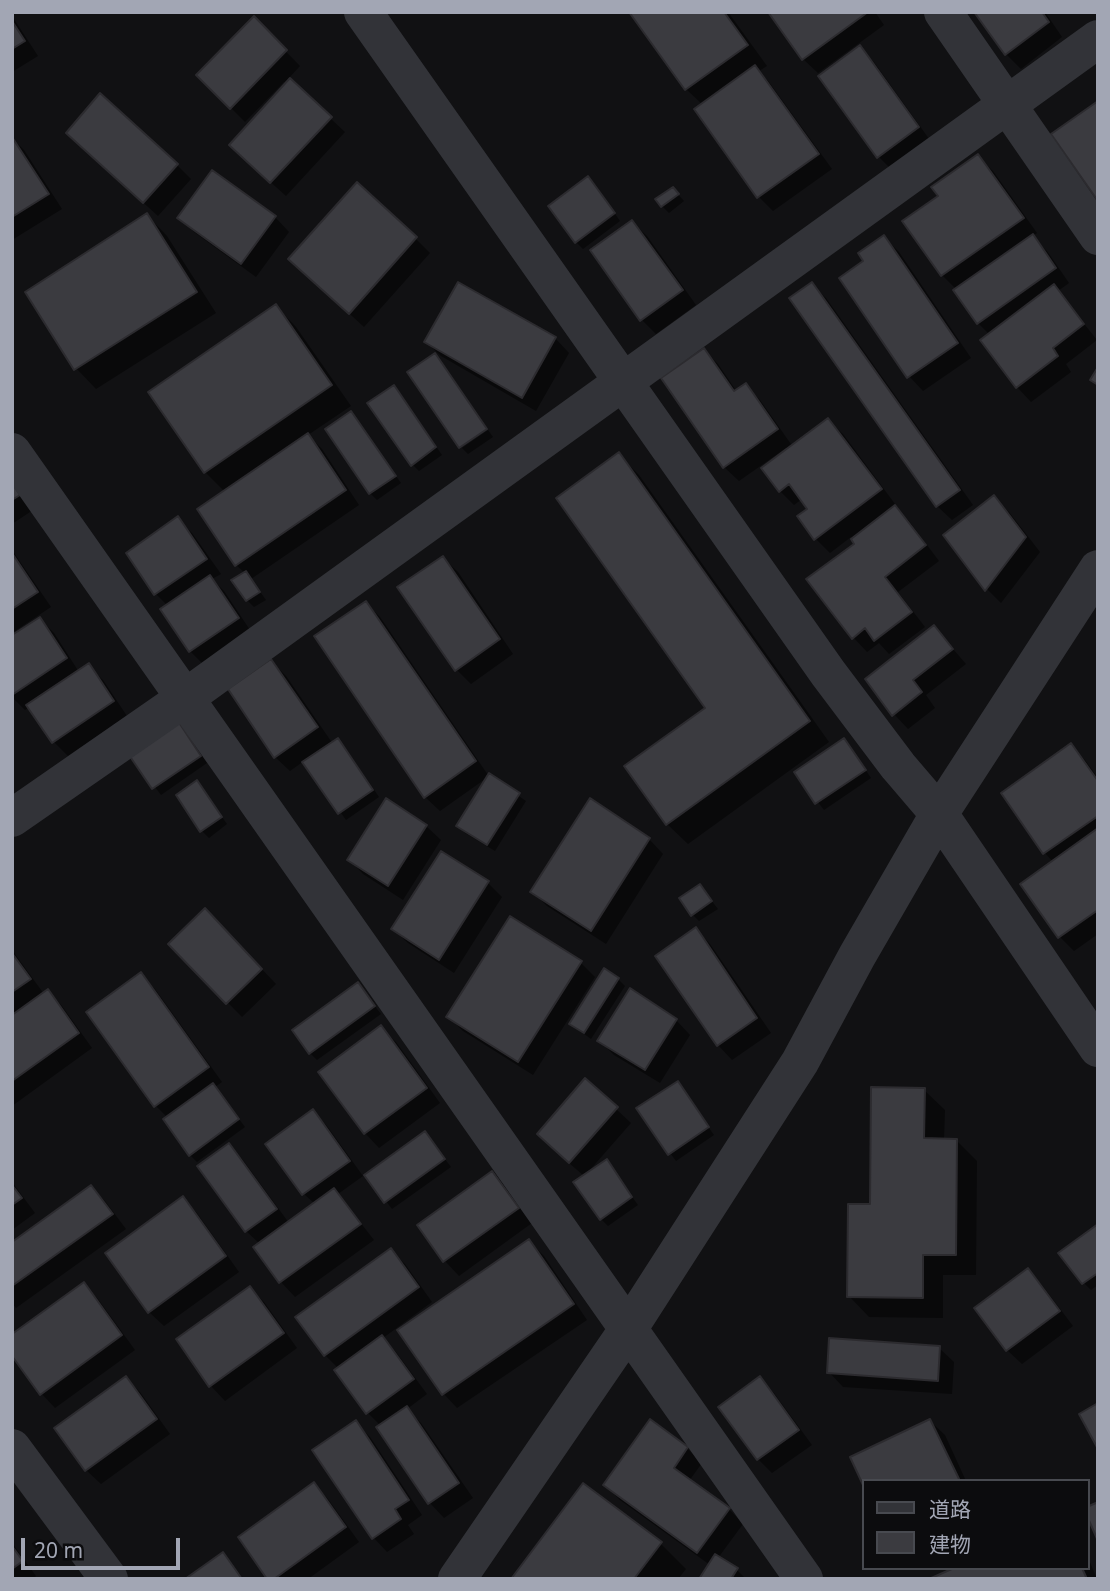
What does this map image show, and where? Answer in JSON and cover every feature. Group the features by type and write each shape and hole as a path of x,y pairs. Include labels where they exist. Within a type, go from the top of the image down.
{"street":[{"path":"363,12 828,673 898,766 939,814 1098,1048"},
{"path":"943,12 1098,236"},
{"path":"12,818 185,698 1098,39"},
{"path":"12,452 804,1579"},
{"path":"457,1579 629,1328 800,1062 857,956 939,814 1098,569"},
{"path":"12,1448 109,1579"}],"building":[{"path":"629,12 724,12 748,45 685,90"},
{"path":"768,12 868,12 802,60"},
{"path":"974,12 1042,12 1049,22 1005,55"},
{"path":"254,16 287,50 230,109 196,75"},
{"path":"12,21 25,41 12,49"},
{"path":"860,45 919,127 877,158 818,76"},
{"path":"755,65 819,154 757,198 694,109"},
{"path":"290,78 332,117 270,183 229,145"},
{"path":"100,93 178,164 143,203 66,133"},
{"path":"1098,101 1098,201 1051,134"},
{"path":"12,137 49,194 12,217"},
{"path":"978,154 1024,218 941,276 902,221 938,196 931,187"},
{"path":"212,170 276,216 241,264 177,218"},
{"path":"588,176 615,213 575,243 548,206"},
{"path":"357,182 417,237 349,314 288,259"},
{"path":"673,187 679,194 661,207 655,199"},
{"path":"147,213 197,292 74,370 25,292"},
{"path":"632,220 683,290 640,321 590,250"},
{"path":"1033,234 1056,268 977,324 953,290"},
{"path":"884,235 958,343 907,378 839,278 863,261 858,253"},
{"path":"458,282 556,337 522,398 424,342"},
{"path":"812,282 960,490 936,507 789,298"},
{"path":"1054,284 1084,324 1053,348 1058,356 1016,388 980,340"},
{"path":"276,304 332,385 204,473 148,392"},
{"path":"704,348 734,391 746,383 778,429 723,468 661,378"},
{"path":"435,353 487,429 459,448 407,372"},
{"path":"1098,367 1098,385 1090,380"},
{"path":"394,385 436,447 411,466 367,403"},
{"path":"351,411 396,476 369,494 325,429"},
{"path":"828,418 882,489 814,540 797,516 807,509 789,484 779,492 761,468"},
{"path":"308,433 346,490 235,566 197,509"},
{"path":"619,452 810,721 666,825 624,766 705,708 556,498"},
{"path":"12,482 20,495 12,500"},
{"path":"994,495 1026,537 985,591 943,535"},
{"path":"895,505 926,545 885,577 912,612 874,641 865,628 852,639 806,579 854,544 851,539"},
{"path":"178,516 207,559 154,595 126,553"},
{"path":"12,553 38,592 12,609"},
{"path":"443,556 500,639 455,671 397,587"},
{"path":"246,571 260,592 246,601 231,580"},
{"path":"210,575 239,618 189,652 160,609"},
{"path":"366,601 476,761 424,798 314,636"},
{"path":"40,617 67,658 12,695 12,635"},
{"path":"934,625 953,649 913,680 922,692 892,716 865,679"},
{"path":"271,659 318,727 274,758 228,689"},
{"path":"89,663 114,701 52,743 26,705"},
{"path":"178,721 201,756 152,789 129,755"},
{"path":"338,738 373,790 338,814 302,762"},
{"path":"844,738 866,770 815,804 794,772"},
{"path":"1071,743 1098,781 1098,816 1043,854 1001,793"},
{"path":"489,773 520,793 487,845 456,826"},
{"path":"197,780 222,817 200,832 176,795"},
{"path":"386,798 427,825 388,886 347,860"},
{"path":"590,798 650,838 591,931 530,892"},
{"path":"1098,828 1098,910 1058,938 1020,884"},
{"path":"441,851 489,881 439,960 391,929"},
{"path":"700,884 712,901 691,916 679,898"},
{"path":"205,908 262,969 226,1004 168,944"},
{"path":"510,916 582,961 518,1062 446,1017"},
{"path":"696,927 757,1018 717,1046 655,956"},
{"path":"12,953 31,979 12,992"},
{"path":"604,968 619,978 584,1033 569,1024"},
{"path":"141,972 209,1067 154,1107 86,1012"},
{"path":"358,982 375,1006 309,1054 292,1030"},
{"path":"630,988 677,1019 645,1070 597,1041"},
{"path":"48,989 79,1033 12,1081 12,1015"},
{"path":"381,1025 427,1088 364,1134 318,1072"},
{"path":"585,1078 618,1107 569,1163 537,1134"},
{"path":"678,1081 709,1127 668,1155 636,1108"},
{"path":"213,1083 239,1119 189,1156 163,1119"},
{"path":"871,1087 925,1088 924,1138 957,1139 956,1255 923,1255 923,1298 847,1297 848,1204 870,1204"},
{"path":"313,1109 350,1161 302,1195 265,1144"},
{"path":"425,1131 445,1159 384,1203 364,1175"},
{"path":"229,1143 277,1209 245,1232 197,1166"},
{"path":"607,1159 632,1197 600,1220 573,1182"},
{"path":"492,1171 519,1208 443,1262 417,1225"},
{"path":"12,1185 22,1198 12,1205"},
{"path":"91,1185 113,1214 12,1286 12,1242"},
{"path":"334,1188 361,1224 279,1283 253,1247"},
{"path":"183,1196 226,1256 148,1313 105,1253"},
{"path":"1098,1224 1098,1273 1082,1284 1058,1253"},
{"path":"529,1239 574,1304 442,1395 397,1330"},
{"path":"391,1248 419,1287 324,1356 295,1317"},
{"path":"1028,1268 1060,1311 1006,1351 974,1308"},
{"path":"84,1282 122,1335 40,1395 12,1356 12,1334"},
{"path":"250,1286 284,1333 209,1387 176,1339"},
{"path":"382,1335 414,1379 366,1414 334,1370"},
{"path":"829,1338 940,1346 938,1381 827,1373"},
{"path":"126,1376 157,1419 85,1471 54,1428"},
{"path":"760,1376 799,1430 757,1460 718,1407"},
{"path":"1098,1403 1098,1449 1079,1414"},
{"path":"407,1406 459,1483 428,1504 376,1427"},
{"path":"650,1419 688,1447 674,1468 730,1508 697,1553 603,1485"},
{"path":"930,1419 959,1479 862,1479 862,1483 850,1457"},
{"path":"356,1420 409,1500 395,1509 401,1519 372,1539 312,1450"},
{"path":"314,1482 346,1527 274,1579 267,1579 238,1537"},
{"path":"583,1483 662,1542 634,1579 511,1579"},
{"path":"1098,1502 1098,1541 1089,1521 1089,1506"},
{"path":"12,1546 23,1561 12,1569"},
{"path":"223,1552 242,1579 185,1579"},
{"path":"715,1554 738,1568 731,1579 699,1579"},
{"path":"949,1570 1083,1570 1087,1579 929,1579"}]}
